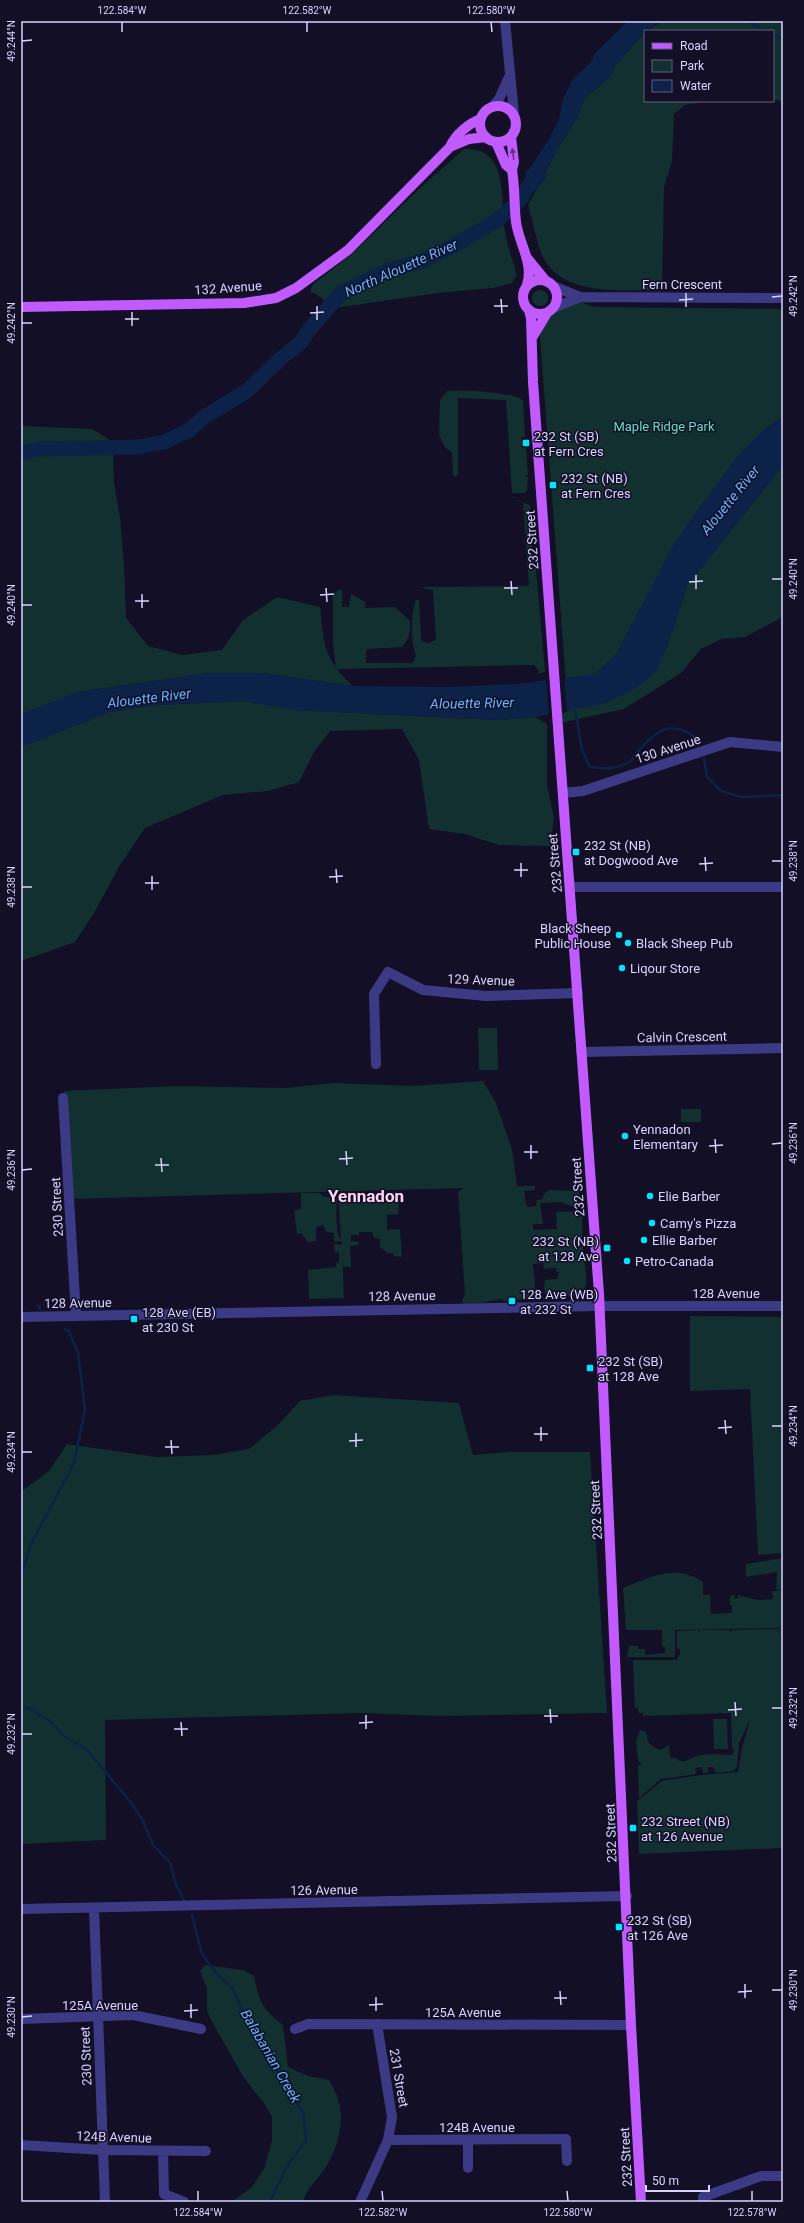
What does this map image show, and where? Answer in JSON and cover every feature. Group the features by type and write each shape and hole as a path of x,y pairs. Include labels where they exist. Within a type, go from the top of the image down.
{"main road":[{"path":"511,137 504,141 496,142 486,137 481,131 480,119 483,114 492,107 504,107 514,114 516,126 511,137 514,162 513,173 517,227 527,258 529,271 527,285 523,292 522,299 528,310 540,314 550,310"},
{"name":"132 Avenue","path":"21,307 244,303 276,298 296,288 348,250 450,147 454,138 474,121 480,119"},
{"name":"132 Avenue","path":"450,147 469,139 486,137"},
{"path":"496,142 506,164 513,173"},
{"path":"527,258 549,283 557,297 532,338"},
{"path":"527,285 538,280 549,283"},
{"name":"232 Street","path":"528,310 532,338 533,382 552,626 600,1306 627,1896 631,2025 641,2202"}],"street":[{"path":"506,21 509,75 514,114"},
{"path":"492,107 498,99 509,75"},
{"name":"Fern Crescent","path":"549,283 580,297"},
{"name":"Fern Crescent","path":"550,310 580,297 783,298"},
{"name":"130 Avenue","path":"563,793 583,791 730,742 783,747"},
{"path":"570,887 783,887"},
{"name":"129 Avenue","path":"376,1064 374,994 388,972 423,990 486,996 578,993"},
{"name":"Calvin Crescent","path":"581,1052 783,1048"},
{"name":"230 Street","path":"63,1098 76,1316"},
{"name":"128 Avenue","path":"21,1317 600,1306 783,1306"},
{"name":"126 Avenue","path":"21,1909 627,1896"},
{"name":"230 Street","path":"94,1908 105,2202"},
{"name":"125A Avenue","path":"21,2019 133,2015 201,2029"},
{"name":"125A Avenue","path":"295,2029 308,2024 631,2025"},
{"name":"231 Street","path":"360,2202 388,2140 392,2111 378,2024"},
{"name":"124B Avenue","path":"388,2140 566,2139 567,2161"},
{"path":"468,2140 468,2168"},
{"name":"124B Avenue","path":"21,2145 103,2150 206,2151"},
{"path":"163,2151 164,2194 184,2202"},
{"path":"703,2200 761,2176 783,2176"}],"green space":[{"path":"662,21 783,21 783,101 774,100 774,30 648,30"},
{"path":"644,33 644,102 704,102 685,105 674,114 672,161 664,187 662,291 612,290 594,288 578,285 563,278 551,269 542,255 528,205 560,145 574,123 585,98 611,76 615,66"},
{"path":"464,149 479,150 489,156 496,166 502,192 506,237 517,275 512,283 492,288 438,293 334,308 316,294 310,292 313,284 353,253 420,188"},
{"path":"540,290 546,292 548,298 546,304 540,306 534,304 532,298 534,292"},
{"name":"Maple Ridge Park","path":"581,302 594,307 783,309 783,617 745,637 722,639 701,649 681,673 624,709 560,723 559,711 568,710 540,337 545,324 554,313 567,306"},
{"path":"454,390 498,393 517,397 523,400 525,437 522,437 523,446 526,446 528,474 526,477 528,477 527,491 524,493 512,493 506,400 458,398 458,474 456,477 453,475 452,452 445,447 439,435 440,400 447,391"},
{"path":"21,426 92,429 113,442 114,482 120,518 126,618 148,646 183,655 222,650 243,620 277,597 320,607 327,651 336,668 353,686 262,673 208,673 79,692 21,714"},
{"path":"523,502 530,505 532,527 528,533 535,557 545,672 538,674 539,671 534,665 336,669 333,644 333,595 338,590 342,590 342,607 349,607 351,594 365,602 365,608 395,607 410,621 410,632 405,644 402,647 368,649 366,651 366,663 413,663 416,655 412,636 412,620 416,600 419,600 421,641 429,643 436,640 433,590 419,587 529,586"},
{"path":"245,701 296,710 497,720 535,717 547,724 547,785 554,818 550,846 499,845 465,834 429,829 419,760 402,729 330,731 314,752 299,782 268,791 223,795 145,828 120,865 94,913 75,942 21,961 21,747 110,712 156,705"},
{"path":"478,1028 497,1028 498,1070 479,1070"},
{"path":"483,1081 496,1103 512,1149 517,1186 535,1186 535,1190 524,1191 526,1204 528,1207 536,1206 537,1200 543,1199 544,1194 549,1190 579,1191 579,1205 571,1206 561,1202 540,1203 543,1224 533,1224 533,1230 557,1229 556,1212 582,1211 586,1280 582,1291 577,1295 546,1295 544,1288 545,1280 557,1279 559,1272 557,1272 556,1268 544,1269 543,1263 533,1264 536,1297 534,1299 510,1300 510,1302 500,1299 481,1303 464,1304 462,1301 465,1295 458,1192 464,1188 69,1199 64,1091 175,1086 286,1088 333,1083 412,1086"},
{"path":"681,1109 701,1109 701,1122 681,1122"},
{"path":"398,1192 399,1214 387,1215 387,1230 400,1229 402,1257 394,1256 393,1253 386,1253 386,1251 380,1248 380,1239 374,1238 372,1232 359,1232 359,1235 351,1235 351,1241 359,1242 358,1245 350,1246 351,1267 343,1267 342,1250 344,1298 309,1299 308,1270 336,1267 336,1263 339,1262 339,1252 335,1252 334,1244 342,1245 341,1241 334,1242 334,1233 326,1232 323,1225 316,1227 316,1241 308,1242 301,1233 297,1234 294,1210 301,1209 301,1193 320,1193 323,1196 337,1199 337,1230 339,1238 341,1238 338,1194"},
{"path":"690,1316 783,1317 783,1553 758,1555 750,1389 690,1391"},
{"path":"333,1395 459,1403 473,1455 508,1452 590,1452 607,1713 439,1716 361,1713 105,1720 106,1840 21,1844 21,1492 49,1471 67,1444 156,1457 213,1455 249,1449 278,1425 300,1401"},
{"path":"783,1558 783,1590 776,1589 777,1572 746,1577 746,1564"},
{"path":"683,1573 693,1576 703,1582 703,1595 710,1595 711,1614 732,1613 730,1596 734,1595 735,1599 738,1598 738,1595 758,1600 773,1599 772,1591 783,1590 783,1848 639,1854 637,1801 662,1781 701,1775 738,1772 742,1748 751,1717 739,1743 737,1767 733,1771 716,1773 713,1767 708,1767 708,1773 703,1773 702,1767 695,1768 696,1774 661,1779 639,1798 638,1765 641,1765 640,1761 638,1761 636,1741 640,1730 646,1732 648,1741 653,1747 660,1750 669,1745 670,1758 677,1758 681,1761 686,1761 697,1756 715,1754 733,1755 734,1748 732,1748 731,1713 643,1716 643,1713 639,1713 638,1708 635,1708 633,1660 677,1660 678,1656 680,1655 680,1649 677,1649 677,1631 698,1630 700,1632 700,1630 729,1630 730,1632 732,1630 779,1629 778,1637 780,1628 675,1630 675,1657 627,1657 629,1646 638,1646 638,1649 645,1649 645,1655 665,1653 665,1647 662,1646 662,1630 626,1630 623,1588 653,1576"},
{"path":"713,1719 727,1719 728,1749 714,1749"},
{"path":"205,1965 243,1970 254,1976 260,1999 271,2015 283,2025 288,2067 308,2076 329,2080 336,2094 341,2118 335,2148 326,2166 308,2191 303,2202 231,2202 251,2188 264,2169 272,2141 272,2117 264,2103 244,2078 211,2020 207,2010 207,1989 200,1971"}],"water":[{"path":"628,21 662,21 647,30 644,30 644,32 615,66 611,76 585,98 574,123 535,190 526,194 525,171 529,169 548,141 559,119 563,99 573,79 590,63 595,53"},
{"name":"Alouette River","path":"783,416 783,466 688,585 668,645 655,673 635,689 606,703 535,717 497,720 296,710 245,701 156,705 110,712 21,747 21,714 79,692 208,673 262,673 353,686 448,687 517,684 595,674 616,654 675,542 693,516 740,453 763,430"}],"pier":[{"path":"564,675 567,712 549,716 546,678"}],"waterway":[{"path":"747,21 764,30"},
{"path":"774,34 783,39"},
{"name":"North Alouette River","path":"21,453 39,449 138,447 164,442 188,431 204,417 247,391 279,360 301,342 309,330 341,293 391,269 420,262 455,245 499,219 520,200 527,188 539,175"},
{"path":"575,709 582,750 590,767 610,768 629,762 647,741 665,729 672,728 686,731 694,736 694,746"},
{"path":"704,758 707,777 721,791 741,797 783,795"},
{"path":"38,1305 40,1309"},
{"path":"21,1577 30,1546 74,1463 85,1410 78,1353 69,1331 65,1329"},
{"name":"Balabanian Creek","path":"21,1706 30,1709 50,1721 65,1737 86,1749 129,1800 142,1819 153,1845 170,1863 176,1885 184,1900"},
{"name":"Balabanian Creek","path":"192,1915 202,1954 216,1973 233,1989 243,2011 270,2050 278,2072 303,2112 306,2141 288,2164 270,2202"}],"place":[{"name":"232 St (SB) at Fern Cres","path":"526,443"},
{"name":"232 St (NB) at Fern Cres","path":"553,485"},
{"name":"232 St (NB) at Dogwood Ave","path":"576,852"},
{"name":"Black Sheep Public House","path":"619,935"},
{"name":"Black Sheep Pub","path":"628,943"},
{"name":"Liqour Store","path":"622,968"},
{"name":"Yennadon Elementary","path":"625,1136"},
{"name":"Elie Barber","path":"650,1196"},
{"name":"Camy's Pizza","path":"652,1223"},
{"name":"Ellie Barber","path":"644,1240"},
{"name":"232 St (NB) at 128 Ave","path":"607,1248"},
{"name":"Petro-Canada","path":"627,1261"},
{"name":"128 Ave (WB) at 232 St","path":"512,1301"},
{"name":"128 Ave (EB) at 230 St","path":"134,1319"},
{"name":"232 St (SB) at 128 Ave","path":"590,1368"},
{"name":"232 Street (NB) at 126 Avenue","path":"633,1828"},
{"name":"232 St (SB) at 126 Ave","path":"619,1927"}],"district":[{"name":"Yennadon","path":"366,1196"}]}
